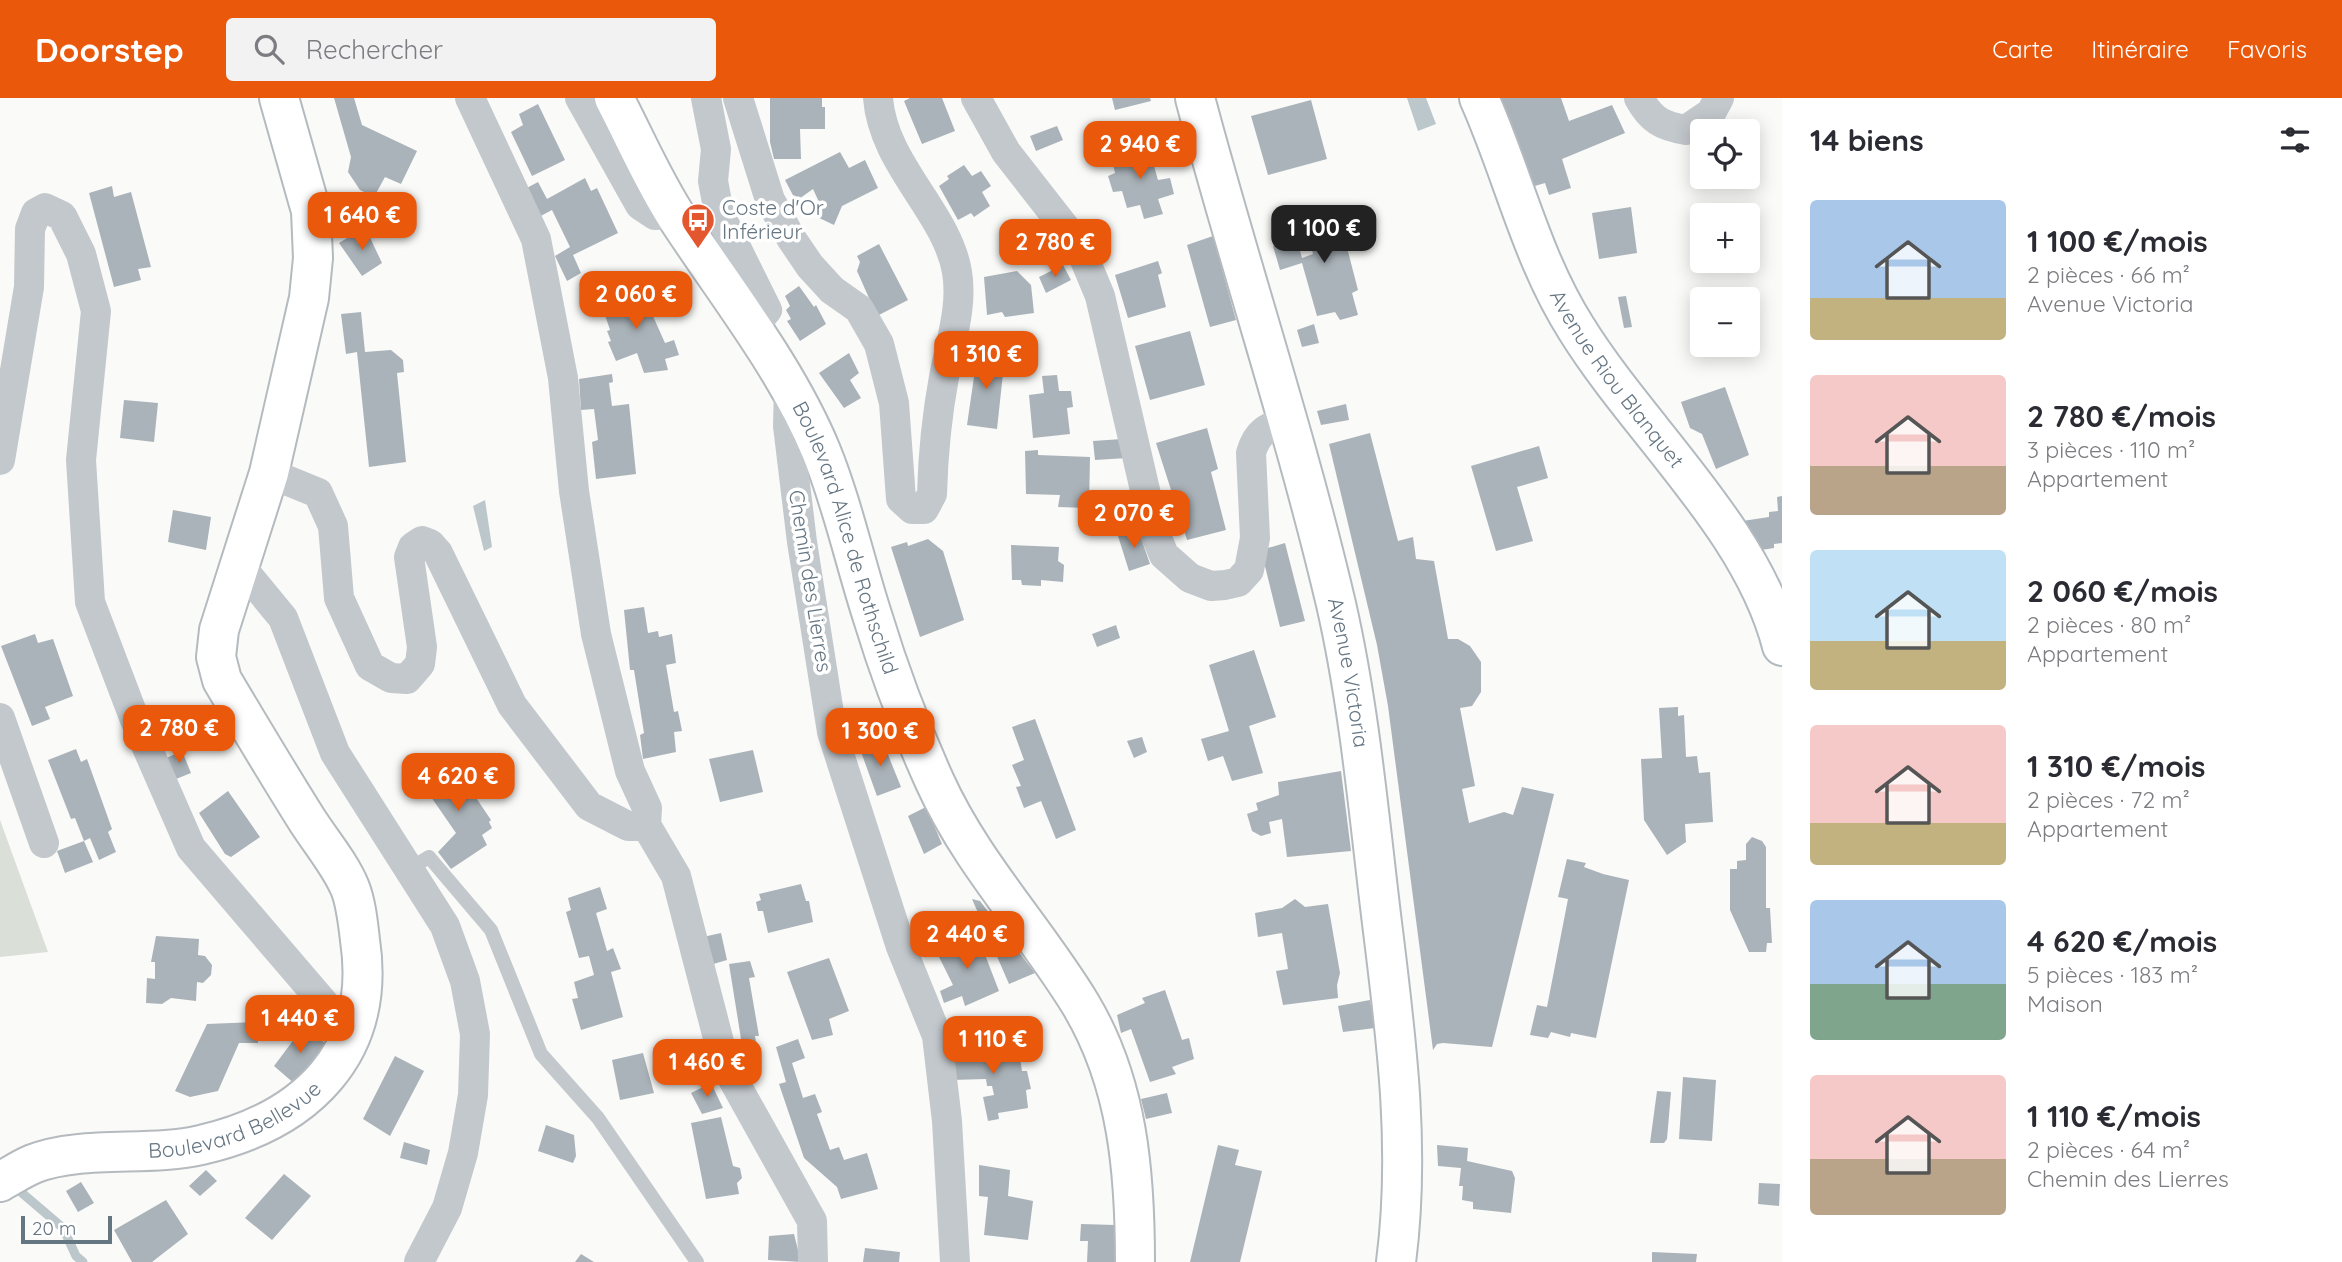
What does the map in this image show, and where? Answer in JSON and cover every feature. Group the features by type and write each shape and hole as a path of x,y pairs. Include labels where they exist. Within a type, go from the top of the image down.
{"main road":[{"path":"241,568 269,472 306,311 313,258 311,211 279,98"},
{"name":"Boulevard Alice de Rothschild","path":"614,98 675,214 789,386 821,451 873,620 901,700 936,785 974,852 1082,1006 1105,1056 1122,1105 1133,1163 1135,1262"},
{"name":"Avenue Victoria","path":"1195,98 1337,608 1357,726 1399,1067 1404,1143 1396,1262"},
{"name":"Avenue Riou Blanquet","path":"1479,98 1547,272 1576,328 1732,540 1775,620 1782,646"},
{"name":"Boulevard Bellevue","path":"0,1182 34,1164 71,1157 198,1146 238,1136 277,1119 308,1097 333,1070 352,1037 363,998 364,964 350,888 222,680 216,657 219,630 241,568"}],"street":[{"path":"470,98 536,239 563,378 574,491 596,634 630,771 648,808 646,825 666,853 676,876 725,1065 812,1222 814,1262"},
{"path":"580,98 640,205 655,215 675,214"},
{"path":"706,98 716,149 713,181 719,214 767,310 751,330"},
{"path":"738,98 770,200 791,238 832,290 859,309 879,344 894,403 901,499 912,509 925,509 932,494 943,381 959,297 957,270 947,243 891,146 878,98"},
{"path":"976,98 1006,152 1070,234 1100,296 1150,516 1164,555 1175,568 1211,586 1238,582 1249,570 1255,538 1251,453 1255,440 1265,428 1287,421"},
{"path":"1639,98 1647,112 1660,125 1686,130 1711,113 1719,98"},
{"path":"0,460 29,287 30,229 36,213 46,208 62,216 80,254 96,311 81,460 90,602 135,720 191,848 352,1037"},
{"name":"Chemin des Lierres","path":"789,386 788,426 802,542 832,732 901,947 937,1036 947,1121 955,1262"},
{"path":"269,472 318,494 333,526 339,598 370,666 391,678 407,679 420,664 422,647 409,557 413,547 422,541 430,544 444,564 512,705 589,806 628,826 646,825"},
{"path":"241,568 283,618 335,753 445,926 465,981 475,1034 473,1095 463,1153 447,1208 419,1262"},
{"path":"0,718 44,843"}],"lane":[{"path":"409,869 429,857 491,930 541,1054 598,1118 697,1262"}],"shaded area":[{"path":"1407,98 1426,98 1436,124 1418,131"},
{"path":"485,500 492,547 484,551 473,506"},
{"path":"0,820 48,952 0,957"}],"building":[{"path":"334,98 354,98 362,125 417,151 401,184 385,177 374,197 360,190 348,172 351,157"},
{"path":"770,98 822,98 822,107 825,107 825,129 800,129 801,159 774,159 770,142"},
{"path":"910,98 942,98 955,131 922,144 904,101"},
{"path":"1112,98 1150,98 1151,101 1115,110"},
{"path":"1493,98 1561,98 1569,121 1612,105 1625,133 1562,159 1571,188 1549,195 1545,183 1528,188"},
{"path":"1311,100 1327,159 1268,175 1251,116"},
{"path":"538,104 565,160 532,176 511,132 523,125 519,114"},
{"path":"1057,126 1063,140 1036,151 1030,136"},
{"path":"1148,145 1158,180 1170,178 1174,194 1158,199 1163,214 1144,219 1140,205 1127,208 1122,191 1113,192 1108,176 1115,173 1111,156"},
{"path":"840,152 849,168 865,160 878,188 842,206 834,225 815,216 813,212 819,202 813,189 796,201 785,180"},
{"path":"964,165 972,176 981,171 991,186 982,192 990,206 974,217 971,213 958,220 939,186 949,179 947,176"},
{"path":"585,178 591,191 597,188 618,233 573,255 581,273 567,281 555,256 570,247 552,210 535,219 521,191 538,182 547,199"},
{"path":"112,186 114,197 131,192 151,267 138,269 141,280 114,287 89,193"},
{"path":"1631,207 1637,253 1599,259 1592,213"},
{"path":"1330,209 1332,215 1338,213 1358,290 1352,293 1358,315 1340,320 1335,312 1317,316 1302,263 1280,270 1273,246 1297,240 1302,258 1313,254 1303,215"},
{"path":"365,227 382,263 362,276 339,243"},
{"path":"1213,236 1236,320 1210,327 1187,245"},
{"path":"879,244 908,300 877,316 857,271 860,262 857,256"},
{"path":"1158,261 1162,273 1158,275 1166,307 1128,318 1115,275"},
{"path":"1063,265 1071,280 1046,293 1039,277"},
{"path":"1017,271 1031,285 1034,313 1005,317 1002,312 987,315 984,277"},
{"path":"799,286 814,307 816,305 826,324 800,341 787,321 791,319 786,310 790,306 785,296"},
{"path":"640,287 665,343 674,340 679,355 665,359 668,370 644,373 637,353 616,361 608,342 611,341 607,331 610,330 600,300"},
{"path":"1626,296 1632,327 1624,328 1618,297"},
{"path":"361,312 365,352 391,350 403,360 404,372 397,373 406,462 369,467 357,352 346,354 341,314"},
{"path":"1314,324 1319,343 1302,347 1297,330"},
{"path":"1190,331 1205,385 1150,400 1135,346"},
{"path":"849,353 859,373 850,380 861,398 844,408 819,373"},
{"path":"974,354 1005,355 997,429 967,425 975,370 972,369"},
{"path":"612,374 613,382 609,383 612,406 629,404 636,474 596,479 592,442 598,440 594,409 581,410 579,379"},
{"path":"1057,375 1059,391 1071,391 1073,407 1067,408 1070,434 1033,438 1029,395 1044,393 1042,376"},
{"path":"1725,387 1749,455 1716,469 1702,434 1690,428 1681,402"},
{"path":"124,400 158,403 154,442 120,438"},
{"path":"1346,404 1349,420 1321,425 1317,411"},
{"path":"1207,428 1218,469 1211,472 1226,530 1187,540 1156,443"},
{"path":"1370,433 1398,541 1413,537 1416,559 1434,561 1448,639 1458,639 1470,646 1481,662 1481,692 1472,706 1460,708 1475,786 1462,789 1469,823 1504,812 1513,815 1522,787 1554,794 1492,1047 1443,1043 1437,1044 1433,1050 1388,706 1377,645 1329,444"},
{"path":"1122,439 1127,458 1095,460 1093,441"},
{"path":"1539,446 1548,478 1517,487 1533,541 1496,551 1471,466"},
{"path":"1038,450 1038,455 1090,457 1089,508 1058,507 1060,495 1026,494 1025,451"},
{"path":"1782,496 1782,543 1774,544 1774,548 1755,551 1736,522 1769,517 1769,512 1778,511 1777,497"},
{"path":"173,510 211,517 206,550 168,542"},
{"path":"1138,529 1150,564 1129,571 1118,536"},
{"path":"928,539 943,551 964,620 920,637 891,547 907,542 908,546"},
{"path":"1285,543 1305,621 1280,627 1261,550"},
{"path":"1011,545 1059,547 1058,561 1064,565 1063,582 1041,580 1041,586 1022,585 1021,580 1012,580"},
{"path":"644,607 648,633 658,631 659,637 672,634 676,663 666,665 674,712 678,711 682,731 674,732 676,752 643,759 640,735 644,733 634,670 630,670 624,610"},
{"path":"1116,625 1120,638 1097,647 1092,634"},
{"path":"35,634 38,643 53,639 73,696 45,707 50,719 32,726 1,646"},
{"path":"1254,650 1276,717 1249,726 1263,773 1232,781 1223,756 1208,761 1201,739 1229,731 1209,665"},
{"path":"1678,707 1678,716 1684,715 1686,757 1697,756 1699,773 1710,772 1713,822 1685,824 1686,842 1667,855 1644,820 1641,759 1662,758 1659,708"},
{"path":"1035,719 1076,830 1056,839 1041,801 1024,808 1016,787 1021,786 1012,765 1024,760 1012,727"},
{"path":"1142,737 1147,752 1134,758 1127,741"},
{"path":"882,740 901,787 877,796 860,749"},
{"path":"76,749 81,762 87,759 112,829 108,832 116,852 99,860 90,838 84,841 75,818 71,819 48,760"},
{"path":"753,750 763,792 720,802 709,759"},
{"path":"182,751 191,773 176,779 166,758"},
{"path":"444,758 448,764 452,762 491,820 489,822 492,828 482,835 487,845 451,869 438,852 456,833 422,784 433,777 430,769"},
{"path":"1341,771 1351,851 1287,857 1282,819 1269,822 1271,833 1261,836 1252,831 1247,814 1258,810 1256,803 1279,795 1278,782"},
{"path":"228,791 260,837 231,857 225,854 199,813"},
{"path":"926,807 942,844 924,854 908,816"},
{"path":"1752,837 1762,841 1766,847 1766,908 1770,908 1772,943 1767,943 1766,952 1749,952 1730,910 1730,869 1737,869 1737,861 1746,860 1746,844"},
{"path":"84,841 93,862 65,873 57,851"},
{"path":"1567,859 1586,863 1584,867 1603,874 1629,880 1596,1038 1571,1033 1570,1037 1551,1032 1548,1038 1530,1035 1537,1005 1547,1007 1568,899 1558,897"},
{"path":"801,884 806,901 809,901 813,922 768,933 763,911 758,911 756,902 761,900 759,894"},
{"path":"600,887 607,909 596,913 607,951 613,948 621,969 611,972 623,1017 581,1030 572,999 578,998 574,982 594,975 589,956 579,958 566,912 571,910 568,898"},
{"path":"972,899 980,901 1035,973 1009,984"},
{"path":"1295,899 1305,907 1328,904 1340,973 1338,998 1283,1005 1276,971 1288,969 1282,933 1258,937 1255,913 1282,908"},
{"path":"721,933 727,960 710,965 703,937"},
{"path":"977,934 999,991 965,1006 962,996 944,1003 940,991 953,985 935,949 955,941 957,944"},
{"path":"156,936 199,939 198,955 205,956 212,965 211,975 203,983 197,982 196,1001 171,998 162,1004 146,1003 147,978 155,979 155,962 151,962"},
{"path":"829,958 849,1011 829,1019 833,1035 812,1040 787,972"},
{"path":"750,961 755,977 749,978 759,1036 755,1036 759,1060 735,1066 725,1041 741,1039 729,964"},
{"path":"1165,990 1182,1040 1189,1038 1194,1059 1172,1067 1176,1074 1150,1082 1131,1029 1121,1033 1117,1015 1145,1003 1142,998"},
{"path":"1370,1000 1375,1028 1343,1032 1338,1006"},
{"path":"259,1022 258,1043 239,1043 218,1091 190,1097 175,1091 207,1024"},
{"path":"304,1026 326,1044 296,1085 274,1066"},
{"path":"798,1039 805,1058 792,1063 803,1098 815,1094 822,1112 817,1114 830,1150 839,1147 844,1160 867,1153 878,1189 841,1199 837,1187 804,1158 779,1084 786,1082 776,1047"},
{"path":"1010,1043 1013,1052 1019,1051 1022,1071 1027,1071 1031,1089 1026,1090 1028,1108 998,1113 999,1119 988,1121 983,1097 994,1095 992,1086 987,1086 986,1079 951,1080 947,1048 980,1048"},
{"path":"643,1053 654,1093 620,1100 612,1060"},
{"path":"395,1056 424,1071 390,1136 363,1119"},
{"path":"1683,1077 1716,1080 1712,1141 1679,1139"},
{"path":"711,1083 723,1108 702,1114 691,1093"},
{"path":"1657,1091 1671,1092 1667,1139 1664,1143 1650,1143"},
{"path":"1167,1093 1172,1113 1146,1119 1141,1099"},
{"path":"721,1117 733,1166 740,1168 742,1178 737,1183 739,1194 706,1199 691,1123"},
{"path":"546,1125 574,1135 576,1156 573,1163 538,1151"},
{"path":"404,1142 430,1150 427,1165 400,1158"},
{"path":"1218,1145 1239,1150 1235,1165 1262,1171 1240,1262 1190,1262"},
{"path":"1437,1145 1468,1148 1467,1161 1512,1171 1515,1178 1511,1213 1473,1209 1473,1202 1462,1200 1463,1186 1459,1186 1461,1168 1438,1166"},
{"path":"979,1165 1010,1170 1008,1196 1033,1201 1028,1240 984,1235 988,1197 979,1196"},
{"path":"206,1170 217,1181 200,1196 189,1186"},
{"path":"284,1174 311,1196 272,1240 245,1218"},
{"path":"81,1182 94,1203 78,1212 66,1191"},
{"path":"1759,1183 1780,1184 1779,1206 1758,1204"},
{"path":"166,1200 188,1234 152,1262 132,1262 114,1230"},
{"path":"1081,1224 1115,1225 1114,1262 1087,1262 1088,1241 1080,1241"},
{"path":"794,1234 801,1262 768,1260 769,1236"},
{"path":"865,1248 900,1252 899,1262 863,1262"},
{"path":"1652,1252 1697,1254 1696,1262 1652,1262"},
{"path":"581,1254 594,1262 575,1262"}],"waterway":[{"path":"22,1193 63,1228 76,1256 83,1262"}],"place":[{"name":"Coste d'Or Inférieur","path":"698,250"}]}
